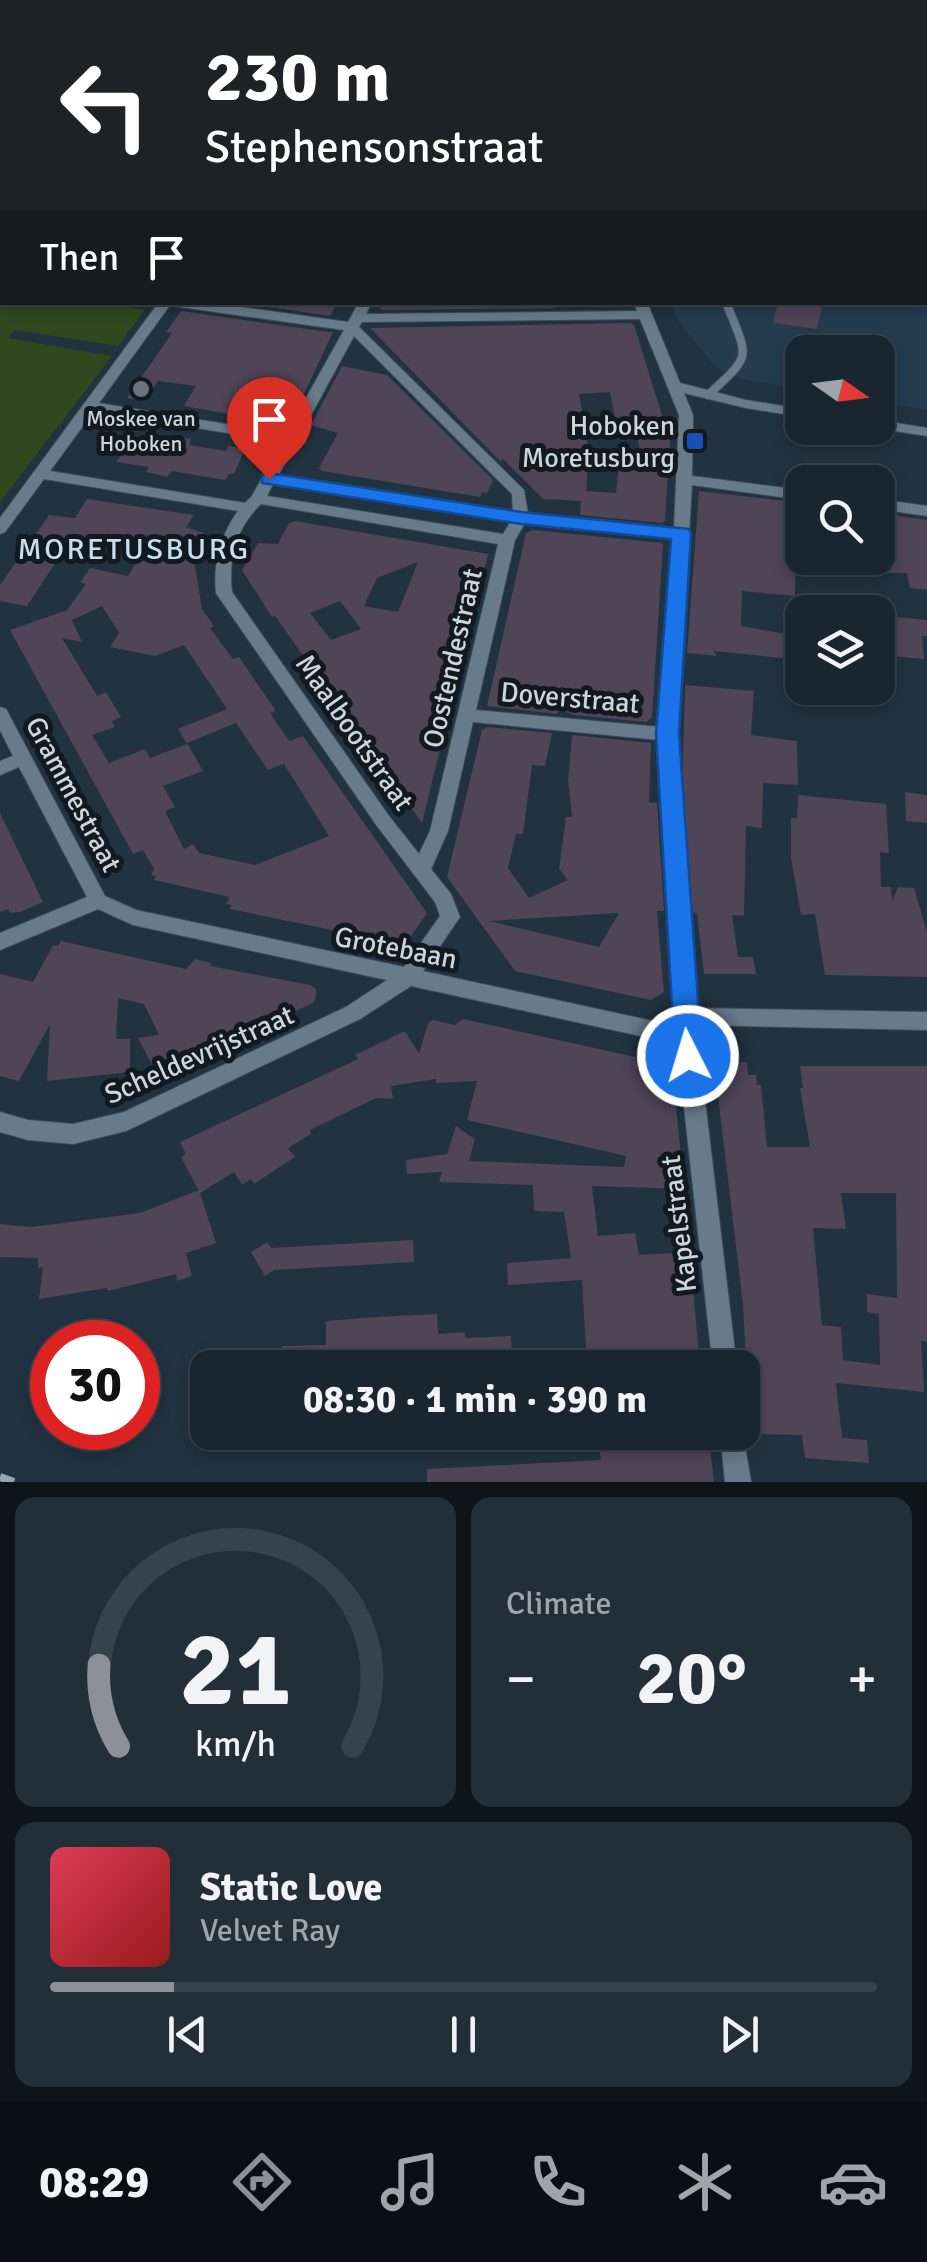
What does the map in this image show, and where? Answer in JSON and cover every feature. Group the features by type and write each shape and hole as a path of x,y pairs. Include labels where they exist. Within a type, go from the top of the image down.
{"street":[{"path":"0,529 168,305"},
{"path":"198,305 354,322 643,309"},
{"name":"Maalbootstraat","path":"364,305 221,558 224,593 384,822 444,899 450,917 408,976"},
{"name":"Kapelstraat","path":"643,309 686,416 686,480 668,734 686,1026 722,1350"},
{"path":"354,322 519,493 521,518"},
{"path":"674,386 785,409"},
{"path":"686,416 710,395"},
{"path":"92,406 290,439"},
{"path":"895,427 927,432"},
{"path":"41,474 507,540"},
{"path":"269,479 521,518 682,534"},
{"path":"686,480 785,493"},
{"path":"895,506 927,510"},
{"name":"Oostendestraat","path":"422,869 439,831 507,540 521,518"},
{"name":"Grammestraat","path":"0,714 98,901"},
{"name":"Doverstraat","path":"467,715 668,734"},
{"path":"0,768 25,758"},
{"path":"0,942 98,901"},
{"name":"Grotebaan","path":"98,901 133,917 408,976 686,1026 927,1020"},
{"name":"Scheldevrijstraat","path":"0,1122 28,1130 73,1134 126,1121 354,1013 408,976"},
{"path":"734,1450 738,1482"}],"lane":[{"path":"710,395 744,363 745,352 727,305"}],"shaded area":[{"path":"671,305 927,305 927,410 895,404 895,335 785,335 785,386 741,379 716,367 681,325"}],"green space":[{"path":"0,305 124,305 145,310 118,346 15,330 8,338 112,356 0,502"}],"building":[{"path":"256,305 336,305 330,316"},
{"path":"378,305 555,308 382,310"},
{"path":"777,305 822,305 817,329 773,323"},
{"path":"181,311 333,332 303,396 275,391 258,419 184,406 196,386 158,381 144,401 127,398 172,333 166,332"},
{"path":"634,325 670,441 665,521 580,515 581,501 543,499 502,458 501,462 370,328","holes":["610,392 615,417 631,421 642,455 620,454 616,493 586,491 589,452 579,394"]},
{"path":"342,366 387,375 493,480 487,493 482,492 480,497 322,471 319,468 338,433 311,425"},
{"path":"134,435 169,441 172,436 191,439 189,445 226,451 229,446 245,449 234,474 225,480 172,471 167,477 146,472 149,467 116,462"},
{"path":"699,491 785,501 785,575 795,575 795,595 742,591 741,626 785,634 785,658 714,651 717,656 687,653"},
{"path":"87,499 194,515 186,527 204,533 194,559 202,609 214,626 210,628 233,659 239,657 276,711 270,713 289,741 303,736 427,913 405,945 230,909 231,905 226,904 230,897 154,880 154,869 143,850 133,854 10,630 67,610 86,584 80,583 90,568 128,576 149,541 110,535 92,558 62,553 27,606 0,601 0,585 49,515 75,518","holes":["102,606 119,633 110,647 155,656 184,645 227,709 178,729 187,744 150,758 145,749 109,763 92,735 115,727 112,721 121,717 106,692 97,696 62,638 82,642 72,620","236,723 268,770 284,764 329,836 255,865 199,853 193,844 184,849 165,811 175,807 163,786 203,771 187,743"]},
{"path":"895,515 927,520 927,590 910,588 907,573 895,573"},
{"path":"289,523 488,554 422,823 242,570 258,543 278,544","holes":["418,562 398,612 364,606 377,578","340,601 361,629 331,640 310,613"]},
{"path":"533,530 663,543 652,718 646,722 574,715 559,710 559,704 557,714 487,706 526,533"},
{"path":"895,617 927,620 927,636 922,636 924,659 895,656"},
{"path":"685,685 754,691 751,735 797,741 798,785 763,783 762,828 746,826 744,916 732,915 738,957 753,957 756,974 704,974 697,913 691,912 682,795"},
{"path":"487,727 552,733 545,766 532,765 523,834 516,834 508,868 529,898 568,880 559,869 566,817 572,817 568,781 572,735 651,743 649,802 657,803 664,911 657,911 664,992 651,1000 515,971 447,877 482,730","holes":["619,913 599,947 489,921"]},
{"path":"905,792 927,795 927,823 906,821"},
{"path":"798,795 886,804 889,853 880,852 881,887 891,887 892,901 898,887 914,888 927,932 927,977 825,975 815,914 801,915 791,858 791,818 797,818"},
{"path":"0,813 43,902 20,912 0,912"},
{"path":"61,941 186,969 195,959 211,963 210,966 310,985 316,989 316,997 313,1003 272,1022 267,1014 237,1027 242,1036 192,1060 186,1049 152,1065 138,1038 159,1035 144,1004 118,998 116,1039 130,1039 130,1072 47,1081 50,1024 19,1081 0,1076 0,974 33,982 53,945 58,946"},
{"path":"463,1019 663,1063 673,1073 684,1189 592,1186 598,1236 635,1233 639,1255 690,1252 698,1350 549,1350 586,1348 582,1280 508,1285 507,1263 571,1258 564,1212 534,1211 533,1185 439,1182 442,1172 407,1174 406,1160 447,1154 456,1126 475,1139 469,1161 624,1167 626,1156 467,1120 477,1081 436,1083 436,1079 391,1086 393,1099 376,1098 310,1130 311,1134 288,1148 295,1157 254,1184 251,1179 242,1185 234,1172 200,1193 181,1157 186,1154 180,1142 358,1059 355,1055 405,1031 419,1054 428,1023 433,1020 455,1025"},
{"path":"714,1062 747,1062 748,1075 756,1075 757,1085 761,1085 767,1147 810,1147 800,1066 927,1066 927,1342 921,1341 924,1392 836,1383 842,1438 867,1440 869,1463 805,1458 802,1435 760,1434 760,1350 745,1350","holes":["841,1193 896,1193 897,1298 867,1294 867,1312 879,1314 880,1365 843,1360 841,1327 822,1325 813,1228 846,1229"]},
{"path":"199,1190 216,1243 186,1253 192,1276 177,1281 176,1274 108,1291 107,1288 39,1299 43,1267 38,1268 38,1258 0,1257 0,1224 31,1227 140,1213"},
{"path":"413,1240 414,1262 274,1270 265,1276 251,1252 267,1242 271,1248"},
{"path":"437,1314 438,1334 465,1332 465,1338 511,1336 512,1350 282,1350 282,1346 326,1345 326,1321 376,1317"},
{"path":"600,1450 710,1450 714,1482 427,1482 427,1469 601,1460"}],"railway":[{"path":"0,1477 14,1482"}],"place":[{"name":"Moskee van Hoboken","path":"141,389"},
{"name":"Hoboken Moretusburg","path":"695,441"}],"district":[{"name":"MORETUSBURG","path":"134,549"}],"route":[{"path":"269,479 521,518 682,534 668,734 673,863 688,1056"}]}
